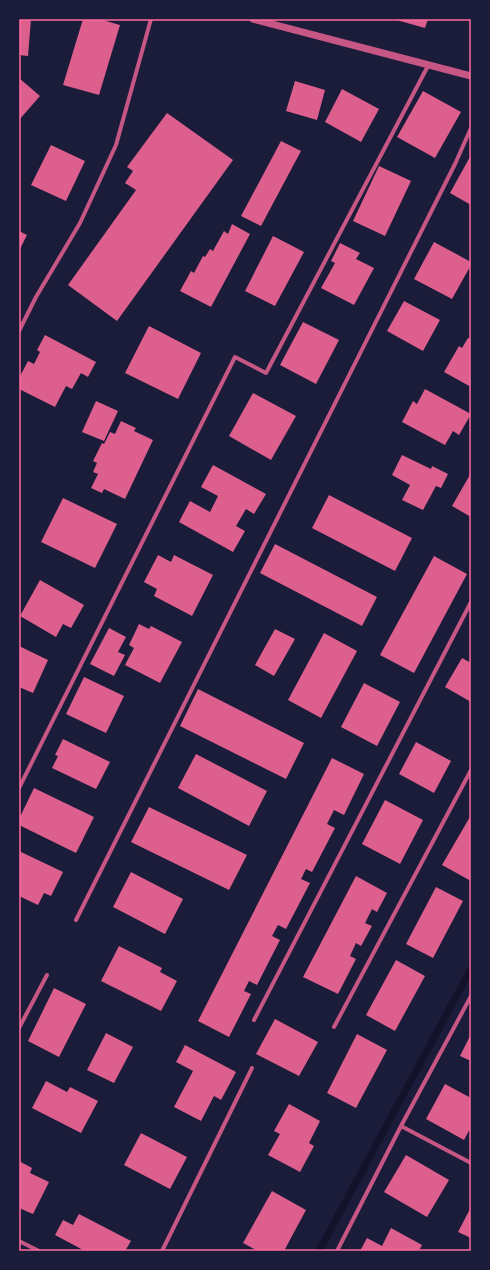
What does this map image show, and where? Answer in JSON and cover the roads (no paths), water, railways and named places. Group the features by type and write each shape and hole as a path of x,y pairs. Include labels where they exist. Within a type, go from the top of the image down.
{"street":[{"path":"19,331 36,296 80,223 116,145 150,19"},
{"path":"253,19 471,76"},
{"path":"19,788 235,357 266,373 429,64"},
{"path":"76,920 448,178 471,128"},
{"path":"254,1020 471,602"},
{"path":"334,1027 471,770"},
{"path":"19,1028 46,975"},
{"path":"337,1251 401,1126 471,996"},
{"path":"162,1251 252,1068"},
{"path":"401,1126 471,1163"},
{"path":"19,1241 39,1251"}],"waterway":[{"path":"319,1251 471,969"}]}
